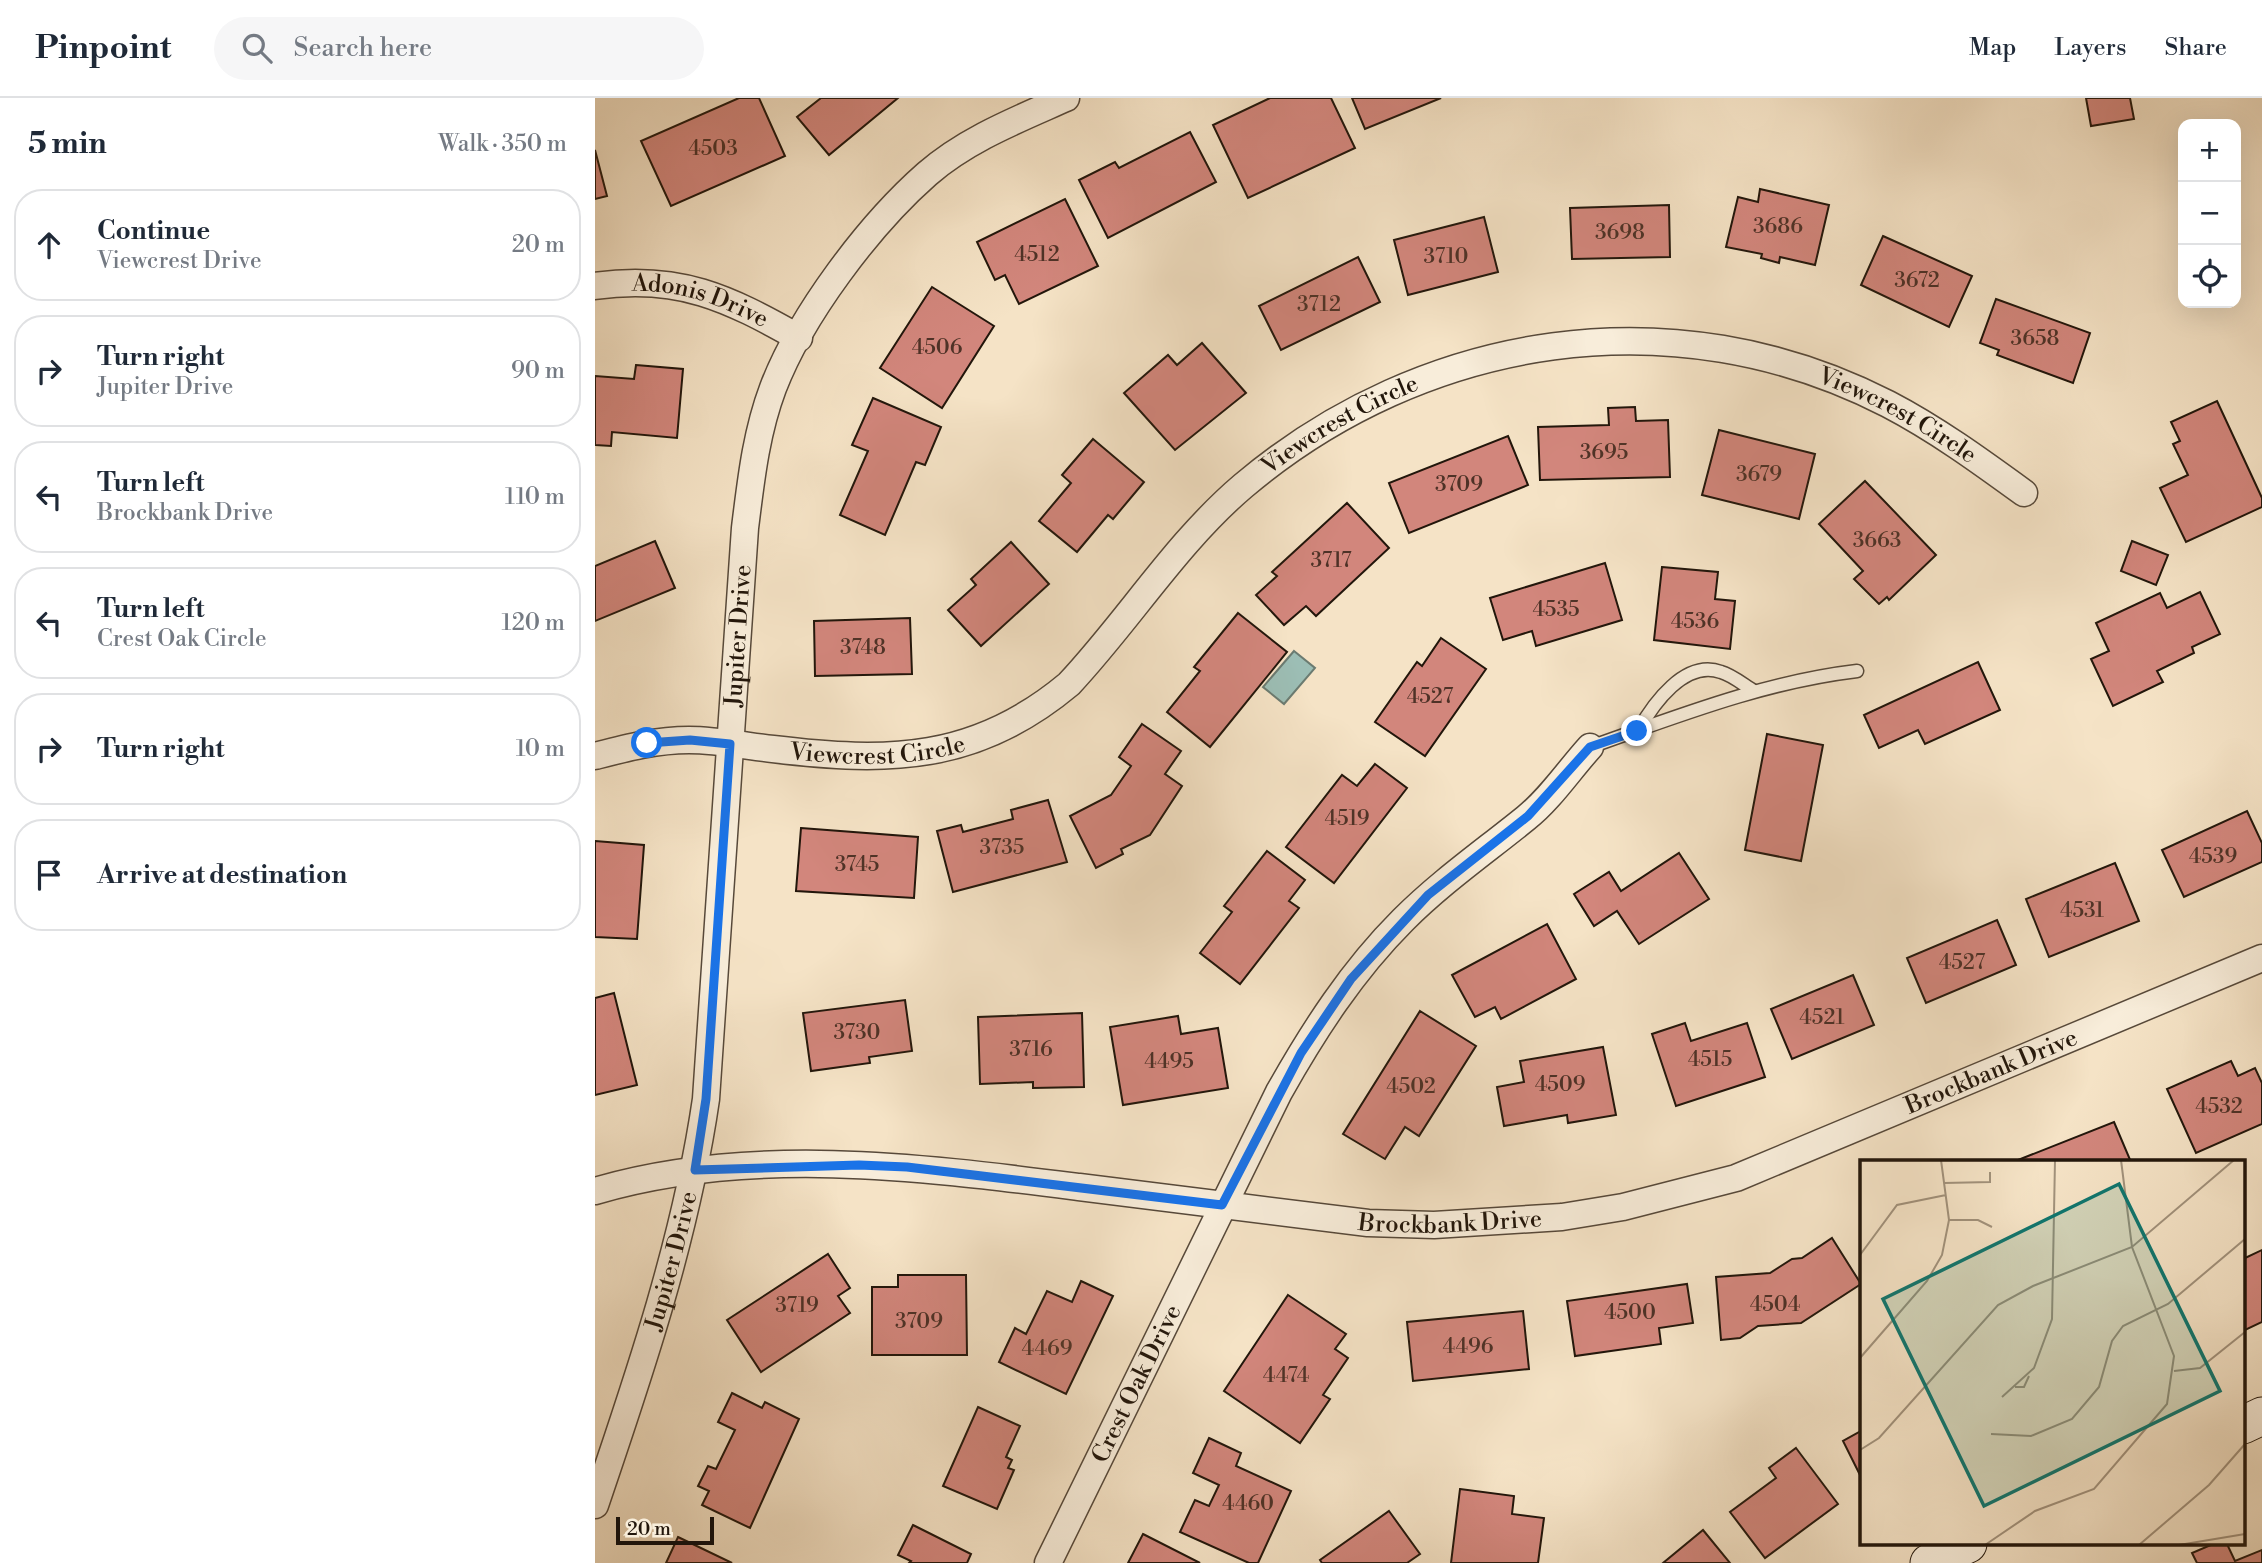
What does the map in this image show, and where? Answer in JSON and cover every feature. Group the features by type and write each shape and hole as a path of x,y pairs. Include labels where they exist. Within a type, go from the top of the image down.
{"street":[{"name":"Jupiter Drive","path":"595,1505 666,1277 695,1170 706,1099 745,528 753,466 774,386 826,291 871,231 928,173 993,131 1066,98"},
{"name":"Adonis Drive","path":"595,286 642,282 698,289 746,308 799,338"},
{"name":"Viewcrest Circle","path":"595,756 647,743 690,740 855,757 895,757 966,743 1006,726 1048,701 1069,684 1197,532 1242,487 1275,461 1345,414 1391,390 1441,371 1520,351 1597,342 1656,342 1749,354 1799,368 1886,403 1927,426 2024,493"},
{"name":"Crest Oak Drive","path":"1048,1563 1222,1205 1301,1053 1351,979 1428,895 1528,816 1590,747"},
{"name":"Brockbank Drive","path":"595,1191 640,1178 695,1170 907,1167 1369,1223 1434,1225 1562,1217 1680,1194 1790,1158 2262,958"},
{"path":"2245,1424 2262,1416"},
{"path":"1929,1563 1964,1546"}],"lane":[{"path":"1637,731 1652,704 1673,686 1702,669 1721,672 1754,691"},
{"path":"1590,747 1754,691 1808,677 1857,671"}],"water":[{"path":"1294,651 1315,668 1284,704 1263,687"}],"building":[{"path":"739,98 759,98 785,156 671,206 641,141"},
{"path":"821,98 898,98 829,155 797,117"},
{"path":"1270,98 1331,98 1355,148 1248,198 1213,125"},
{"path":"1352,98 1441,98 1365,129"},
{"path":"2086,98 2130,98 2134,119 2091,126"},
{"path":"1190,132 1216,182 1108,238 1079,180 1115,162 1119,168"},
{"path":"595,150 607,196 595,199"},
{"path":"1760,189 1829,205 1815,265 1780,257 1779,263 1761,258 1762,254 1726,247 1738,197 1758,202"},
{"path":"1065,199 1098,266 1019,304 1005,275 995,280 977,242"},
{"path":"1669,205 1670,257 1572,259 1570,208"},
{"path":"1484,217 1498,272 1408,295 1394,240"},
{"path":"1883,236 1972,276 1949,327 1861,285"},
{"path":"1358,257 1380,302 1281,350 1259,306"},
{"path":"932,287 994,326 942,408 880,368"},
{"path":"1996,299 2090,333 2073,383 1997,355 1999,350 1980,343"},
{"path":"1202,343 1246,393 1175,450 1124,393 1168,355 1177,365"},
{"path":"636,365 683,369 677,438 612,432 611,446 595,445 595,376 634,379"},
{"path":"873,398 941,427 925,465 916,462 885,535 840,515 868,451 852,445"},
{"path":"2217,401 2262,498 2262,507 2186,542 2160,488 2188,475 2173,444 2180,441 2171,422"},
{"path":"1635,407 1636,421 1668,420 1670,477 1540,480 1538,427 1609,425 1608,408"},
{"path":"1719,430 1815,454 1799,519 1702,495"},
{"path":"1508,436 1528,485 1409,533 1389,483"},
{"path":"1093,439 1144,482 1113,519 1108,515 1077,552 1039,521 1071,483 1062,475"},
{"path":"1865,481 1936,555 1889,600 1887,597 1879,604 1854,579 1863,571 1819,524"},
{"path":"1347,503 1389,548 1316,616 1306,606 1284,625 1256,595 1277,576 1272,572"},
{"path":"655,541 675,588 595,621 595,566"},
{"path":"2132,541 2168,555 2156,585 2121,571"},
{"path":"1011,542 1049,584 981,646 948,610 976,585 971,579"},
{"path":"1605,563 1622,620 1536,646 1532,631 1503,640 1490,598"},
{"path":"1662,567 1718,572 1715,599 1735,601 1730,649 1654,640"},
{"path":"2200,592 2220,634 2192,647 2194,653 2157,671 2163,682 2113,706 2091,659 2109,651 2096,623 2160,593 2167,608"},
{"path":"1238,613 1287,652 1210,747 1167,712 1200,671 1194,667"},
{"path":"910,618 912,674 815,676 814,621"},
{"path":"1441,638 1486,669 1425,756 1375,722 1417,662 1422,666"},
{"path":"1978,662 2000,710 1925,744 1918,730 1879,748 1864,715"},
{"path":"1142,724 1181,751 1165,774 1182,786 1150,835 1121,849 1123,854 1096,868 1070,816 1111,795 1131,766 1119,757"},
{"path":"1767,734 1823,745 1801,861 1745,850"},
{"path":"1375,764 1407,788 1334,883 1286,847 1342,775 1357,786"},
{"path":"1048,800 1067,862 953,892 937,831 961,825 963,832 1013,819 1011,810"},
{"path":"2247,811 2262,843 2262,862 2184,897 2162,850"},
{"path":"801,828 918,837 914,898 796,891"},
{"path":"595,841 644,845 637,939 595,937"},
{"path":"1267,851 1305,880 1289,901 1299,908 1240,984 1200,953 1232,912 1224,906"},
{"path":"1679,853 1709,899 1639,944 1617,911 1594,926 1574,894 1609,872 1621,891"},
{"path":"2115,863 2139,921 2049,957 2026,899"},
{"path":"1997,920 2016,965 1926,1003 1907,958"},
{"path":"1547,924 1576,979 1501,1019 1495,1007 1475,1017 1452,975"},
{"path":"1853,975 1874,1025 1792,1059 1771,1009"},
{"path":"614,993 637,1085 595,1095 595,998"},
{"path":"905,1000 912,1051 869,1057 870,1063 811,1071 803,1013"},
{"path":"1420,1011 1476,1046 1419,1136 1405,1127 1385,1159 1343,1134"},
{"path":"1082,1013 1084,1087 1033,1088 1033,1082 980,1084 978,1017"},
{"path":"1178,1016 1181,1034 1218,1028 1228,1088 1123,1105 1110,1027"},
{"path":"1685,1023 1691,1041 1747,1023 1765,1077 1676,1106 1652,1034"},
{"path":"1603,1047 1616,1115 1568,1123 1567,1115 1504,1126 1497,1087 1524,1082 1520,1061"},
{"path":"2231,1061 2238,1076 2255,1068 2262,1083 2262,1124 2196,1153 2167,1089"},
{"path":"2114,1122 2130,1160 2018,1160"},
{"path":"1832,1238 1860,1285 1801,1323 1758,1326 1740,1338 1721,1340 1716,1277 1770,1273 1792,1259 1802,1258"},
{"path":"2262,1250 2262,1322 2245,1330 2245,1258"},
{"path":"828,1254 850,1288 838,1296 850,1313 761,1372 727,1320"},
{"path":"898,1275 966,1275 967,1355 872,1355 872,1287 898,1287"},
{"path":"1081,1281 1113,1296 1066,1394 999,1362 1015,1328 1026,1334 1047,1291 1072,1302"},
{"path":"1687,1284 1693,1323 1659,1328 1661,1344 1575,1356 1567,1301"},
{"path":"1288,1295 1346,1334 1335,1349 1348,1358 1323,1395 1330,1399 1300,1443 1224,1391"},
{"path":"1523,1311 1529,1369 1413,1381 1407,1322"},
{"path":"732,1393 762,1408 765,1402 799,1419 750,1528 702,1505 709,1491 698,1486 708,1466 716,1469 735,1430 718,1422"},
{"path":"978,1407 1020,1426 1006,1457 1012,1460 1008,1468 1014,1470 997,1509 943,1486"},
{"path":"1860,1432 1860,1475 1843,1441"},
{"path":"1209,1438 1241,1453 1236,1466 1291,1491 1258,1563 1249,1563 1180,1532 1195,1500 1209,1506 1219,1485 1193,1473"},
{"path":"1796,1448 1838,1504 1765,1558 1730,1512 1776,1478 1769,1468"},
{"path":"1460,1489 1514,1496 1512,1514 1544,1518 1538,1563 1451,1563"},
{"path":"1389,1511 1420,1554 1407,1563 1322,1563 1320,1560"},
{"path":"913,1525 971,1554 967,1563 909,1563 911,1561 898,1555"},
{"path":"1703,1530 1730,1563 1663,1563"},
{"path":"1143,1534 1200,1563 1128,1563"},
{"path":"678,1537 732,1563 666,1563"},
{"path":"2208,1546 2228,1546 2235,1561 2262,1550 2262,1563 2197,1563 2192,1553"}],"route":[{"path":"647,743 690,740 730,744 706,1099 695,1170 859,1165 907,1167 1222,1205 1301,1053 1322,1018 1351,979 1428,895 1468,860 1528,816 1590,747 1637,731"}]}
